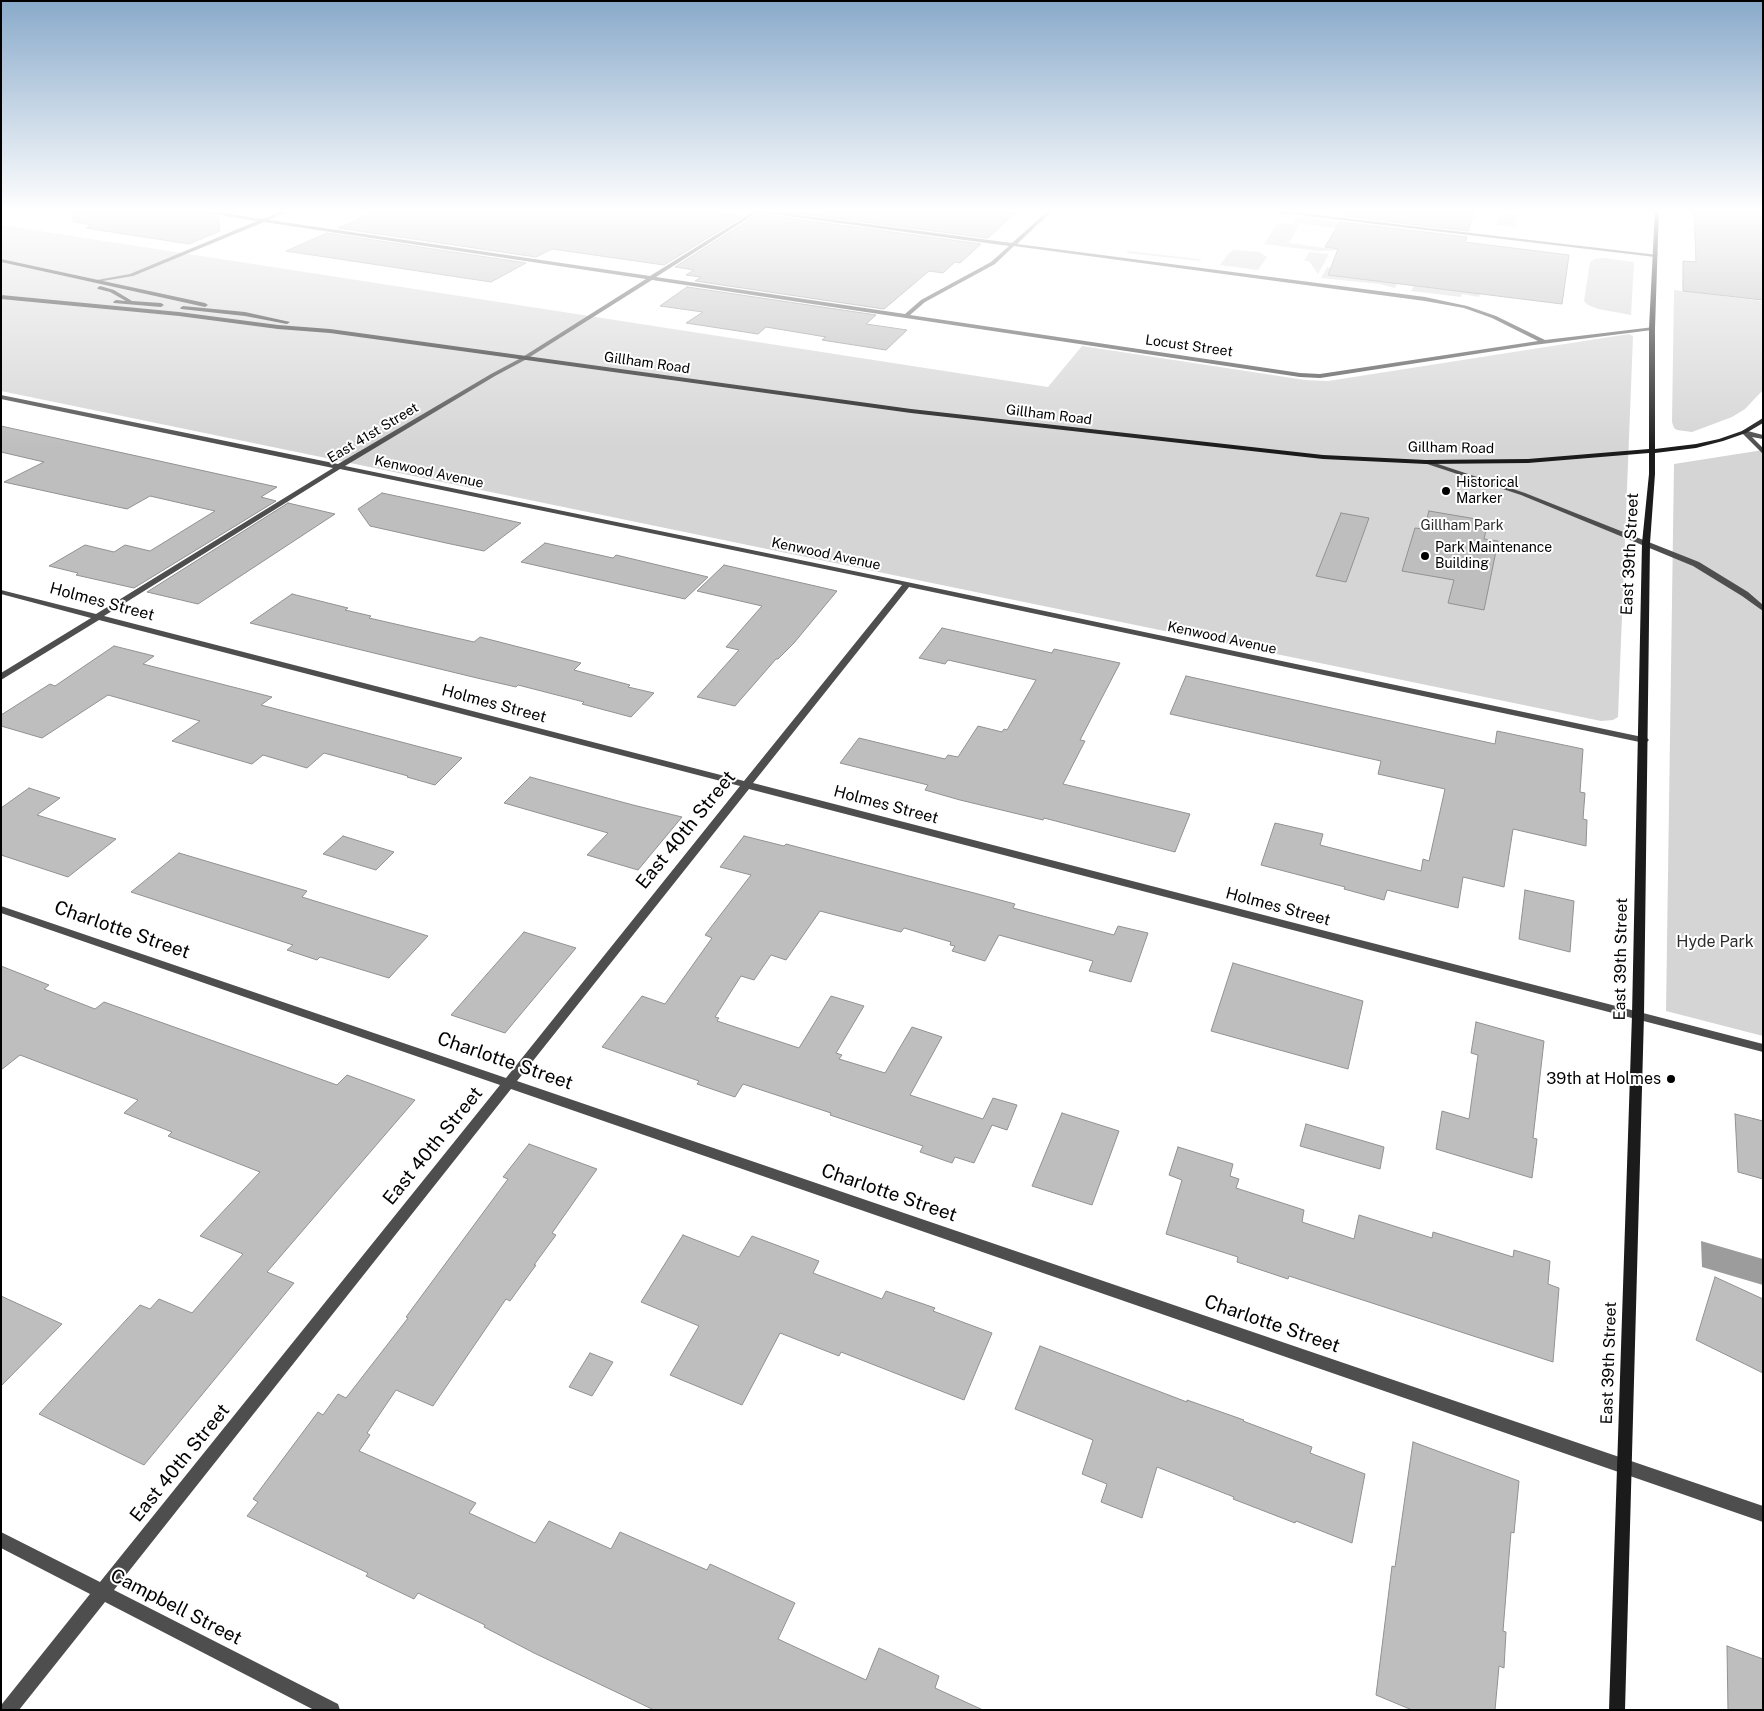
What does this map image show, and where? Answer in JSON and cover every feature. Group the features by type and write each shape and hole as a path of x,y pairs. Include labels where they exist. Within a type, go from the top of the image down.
{"main road":[{"path":"104,289 134,302 180,314"},
{"path":"134,289 245,314"},
{"name":"East 39th Street","path":"1617,1710 1638,1015 1646,543 1653,452 1654,289"},
{"name":"Gillham Road","path":"1,296 134,302 245,314 330,332"},
{"name":"Gillham Road","path":"1,296 180,314 330,332 911,411 1323,457 1426,462 1528,461 1653,452 1696,446 1744,432 1763,420"}],"street":[{"name":"East 41st Street","path":"1,677 340,466 493,375 524,359 633,289"},
{"name":"Locust Street","path":"728,289 1290,374 1320,376 1652,328"},
{"path":"906,316 923,301 945,289"},
{"path":"1350,289 1441,301 1494,317 1545,342"},
{"name":"Kenwood Avenue","path":"1,397 907,584 1644,740"},
{"path":"1744,432 1763,438"},
{"path":"1744,432 1763,452"},
{"path":"1426,462 1522,494 1696,564 1713,573 1763,610"},
{"name":"East 40th Street","path":"8,1710 907,584"},
{"name":"Holmes Street","path":"1,592 1763,1048"},
{"name":"Charlotte Street","path":"1,909 1763,1514"},
{"name":"Campbell Street","path":"1,1540 332,1710"}],"green space":[{"name":"Gillham Park","path":"1,289 414,289 1048,387 1082,346 1305,380 1328,381 1629,334 1633,336 1618,717 1613,720 1601,721 1,391"},
{"path":"1412,289 1437,289 1480,294 1479,297 1462,294 1461,297 1411,291"},
{"path":"1586,289 1632,289 1631,315 1598,309 1584,301"},
{"path":"1674,290 1763,301 1763,390 1745,409 1732,417 1692,432 1677,430 1672,422"},
{"name":"Hyde Park","path":"1763,450 1763,1036 1666,1011 1674,464"}],"shaded area":[{"path":"1701,1241 1763,1259 1763,1285 1702,1267"}],"building":[{"path":"684,289 699,289 876,315 866,324 907,330 886,350 822,340 826,337 766,327 758,334 686,323 703,312 660,306"},
{"path":"748,289 908,289 884,309"},
{"path":"1440,289 1564,289 1562,304"},
{"path":"1683,289 1763,289 1763,300 1683,291"},
{"path":"1,426 277,487 261,497 276,501 134,588 76,575 78,573 49,566 85,545 114,552 125,545 150,551 215,511 150,496 127,509 4,482 44,462 1,452"},
{"path":"382,493 521,523 484,551 446,543 370,526 358,509"},
{"path":"288,503 335,514 198,604 147,592"},
{"name":"Park Maintenance Building","path":"1429,511 1488,521 1484,539 1498,541 1484,610 1448,603 1454,580 1402,571 1415,528 1424,529"},
{"path":"1341,513 1369,518 1346,582 1316,576"},
{"path":"545,543 613,558 616,555 708,577 685,599 521,562"},
{"path":"724,565 837,591 794,643 776,659 735,706 697,697 739,650 726,647 762,606 697,591"},
{"path":"292,594 348,608 345,610 371,616 369,618 474,642 480,637 581,663 574,670 654,693 631,717 582,704 584,702 518,685 516,687 477,678 250,623"},
{"path":"942,628 1052,653 1054,649 1120,663 1080,740 1085,741 1063,784 1190,814 1175,852 1044,818 1043,820 960,800 925,790 928,785 840,763 859,738 945,759 948,755 958,757 978,726 1002,732 1004,729 1007,730 1036,680 948,660 945,664 919,658"},
{"path":"114,646 154,656 143,664 272,697 261,705 462,758 435,785 324,753 307,768 263,755 252,764 172,741 200,721 108,695 42,738 1,726 1,715 50,684 55,686"},
{"path":"1186,676 1495,744 1497,731 1583,749 1580,792 1585,793 1583,819 1587,820 1586,846 1513,829 1504,887 1463,877 1458,908 1387,890 1384,900 1344,889 1345,887 1261,865 1275,823 1323,834 1320,845 1421,871 1423,859 1429,861 1445,789 1378,774 1381,761 1170,714"},
{"path":"530,777 682,817 638,870 587,855 608,833 504,803"},
{"path":"29,788 60,798 37,815 116,839 68,877 1,855 1,808"},
{"path":"343,836 394,852 376,870 323,854"},
{"path":"744,836 784,846 786,844 978,894 1015,904 1013,908 1114,935 1118,926 1148,933 1131,982 1089,971 1093,961 999,935 985,961 952,951 955,946 950,945 951,942 904,928 901,932 820,911 786,960 771,955 754,980 741,976 715,1017 719,1018 717,1021 799,1048 831,996 864,1006 836,1053 842,1055 839,1059 885,1073 912,1027 942,1037 910,1095 983,1119 993,1098 1017,1105 1007,1130 992,1125 974,1163 955,1157 952,1163 920,1152 923,1146 830,1115 831,1113 743,1084 735,1097 697,1084 699,1081 602,1047 642,996 665,1004 712,938 705,935 751,875 720,867"},
{"path":"179,853 307,891 302,897 428,936 389,978 320,957 317,960 287,950 293,945 131,892"},
{"path":"1525,890 1574,901 1570,952 1519,939"},
{"path":"524,932 576,948 505,1033 451,1015"},
{"path":"1233,963 1363,1001 1348,1069 1211,1031"},
{"path":"1,966 49,985 44,989 95,1009 104,1002 337,1085 347,1075 415,1100 267,1272 294,1283 144,1465 39,1414 140,1305 150,1309 159,1299 192,1313 243,1254 200,1236 260,1172 168,1136 172,1132 124,1113 138,1100 20,1055 1,1070"},
{"path":"1476,1022 1544,1041 1533,1138 1537,1139 1532,1178 1436,1149 1442,1111 1469,1119 1478,1055 1471,1053"},
{"path":"1062,1113 1119,1131 1092,1205 1032,1186"},
{"path":"1735,1114 1763,1121 1763,1179 1738,1172"},
{"path":"1306,1124 1384,1147 1380,1169 1300,1146"},
{"path":"529,1144 597,1169 552,1233 556,1235 534,1265 536,1265 510,1301 506,1299 433,1406 396,1390 367,1433 370,1435 359,1451 476,1503 469,1513 535,1543 549,1521 611,1549 620,1532 707,1570 710,1564 795,1603 778,1639 866,1680 879,1648 939,1676 935,1688 983,1710 654,1710 534,1653 484,1627 485,1625 418,1593 414,1599 366,1576 368,1573 247,1516 258,1502 253,1499 318,1412 323,1415 338,1394 346,1398 408,1318 406,1317 508,1179 503,1177"},
{"path":"1178,1147 1233,1164 1230,1176 1239,1179 1236,1188 1304,1210 1302,1222 1354,1239 1359,1215 1432,1238 1433,1232 1513,1257 1514,1250 1550,1261 1548,1284 1559,1288 1553,1362 1289,1276 1288,1279 1237,1262 1238,1257 1166,1234 1182,1180 1169,1175"},
{"path":"683,1235 739,1257 752,1236 819,1261 813,1273 882,1299 886,1291 935,1308 933,1311 992,1333 964,1400 841,1352 839,1356 780,1333 742,1405 670,1375 699,1326 641,1302"},
{"path":"1715,1277 1763,1299 1763,1373 1696,1340"},
{"path":"1,1296 62,1324 1,1386"},
{"path":"1040,1346 1187,1402 1187,1400 1244,1420 1312,1447 1310,1453 1365,1474 1352,1543 1233,1499 1234,1497 1157,1467 1142,1518 1101,1502 1107,1484 1082,1474 1093,1440 1015,1409"},
{"path":"590,1353 613,1362 592,1396 569,1387"},
{"path":"1413,1442 1519,1481 1514,1533 1511,1532 1503,1631 1506,1632 1504,1668 1499,1666 1495,1710 1412,1710 1376,1695 1392,1566 1395,1567"},
{"path":"1727,1646 1763,1659 1763,1710 1728,1710"}],"place":[{"name":"Historical Marker","path":"1446,491"},
{"name":"Park Maintenance Building","path":"1425,556"},
{"name":"39th at Holmes","path":"1671,1079"}]}
